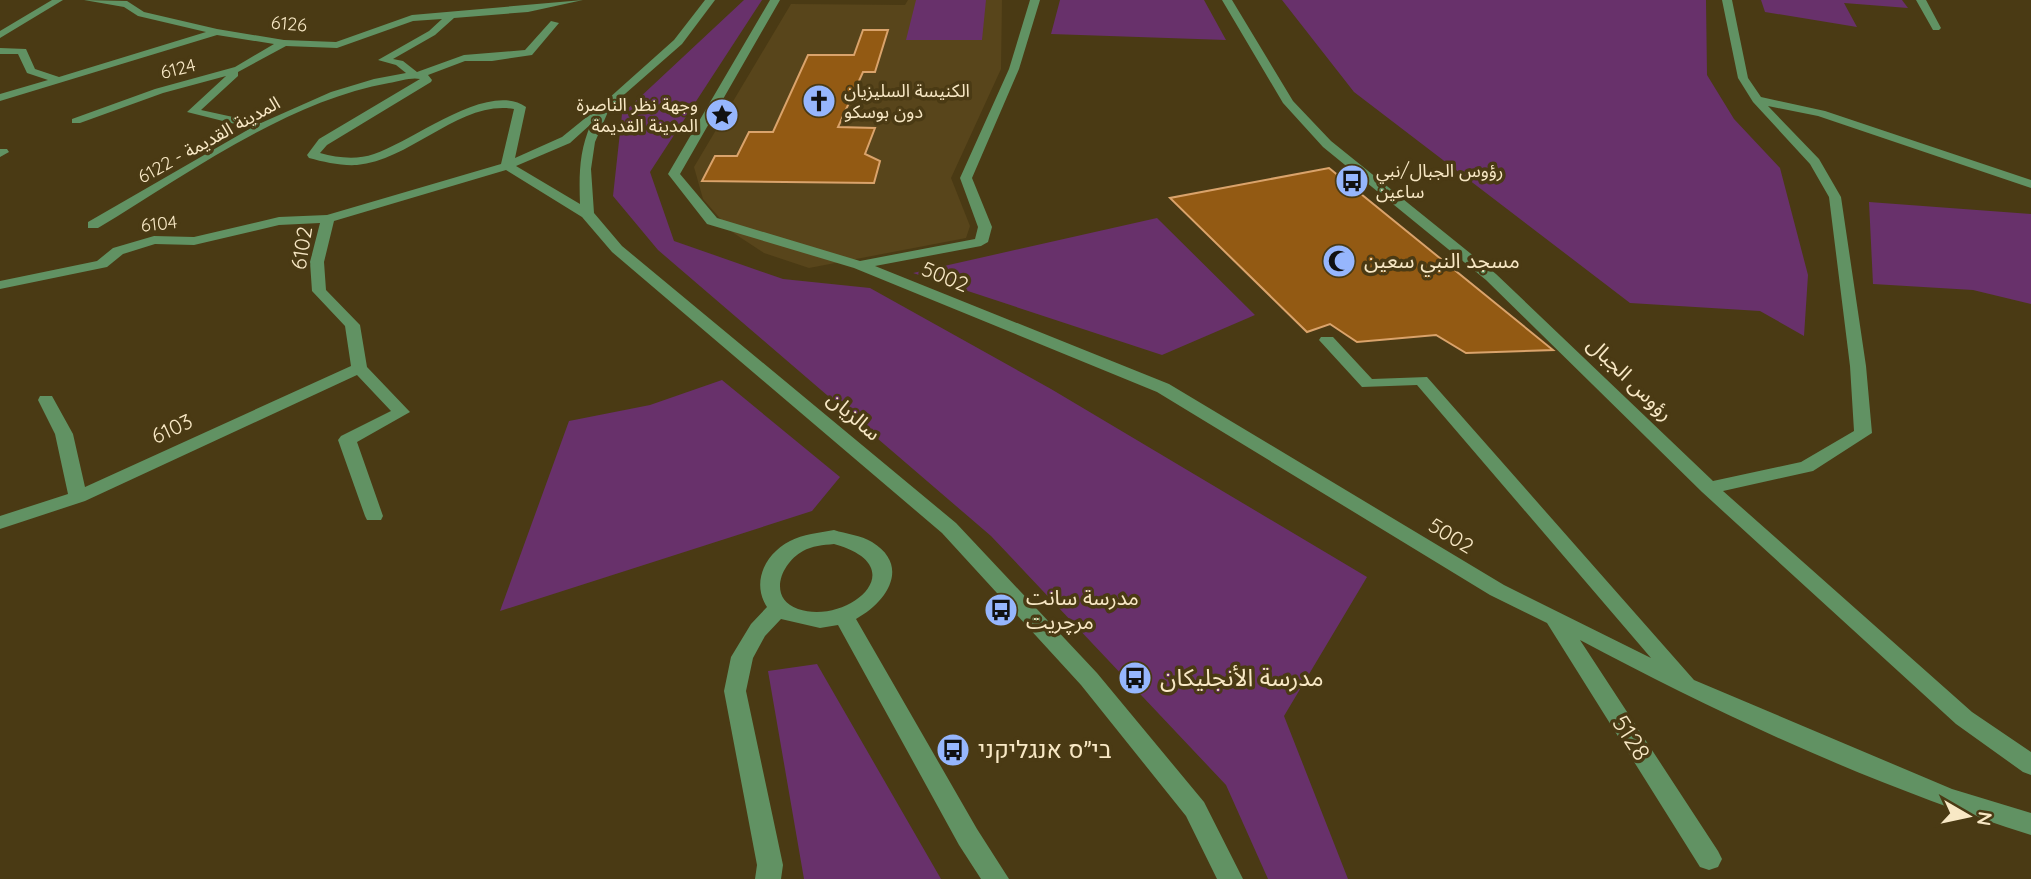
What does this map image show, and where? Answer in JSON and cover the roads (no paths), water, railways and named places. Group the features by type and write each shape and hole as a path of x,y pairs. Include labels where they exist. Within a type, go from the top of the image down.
{"street":[{"path":"0,35 58,0"},
{"path":"89,0 127,4 138,2"},
{"name":"6126","path":"0,98 217,32 284,43 337,45 412,18 528,9 578,0"},
{"path":"587,214 585,169 589,142 605,106 678,42 710,0"},
{"name":"5002","path":"775,0 674,174 712,221 859,265 1163,388 1497,590 1554,617 1691,690 1947,798 2031,824"},
{"path":"859,265 981,242 985,227 966,178 1014,69 1035,0"},
{"name":"رؤوس الجبال","path":"1227,0 1289,103 1326,144 1491,277 1709,488 1964,718 2031,765"},
{"path":"1709,488 1807,467 1863,433 1858,366 1835,197 1815,162 1757,100 1743,78 1727,0"},
{"path":"1921,0 1936,28"},
{"path":"127,4 141,14 217,32"},
{"path":"452,14 432,33 383,61 399,63 426,80 323,142 313,155 337,162 363,161 485,106 508,102 520,107 507,166"},
{"name":"المدينة القديمة - 6122","path":"93,225 262,127 349,91 417,74 464,58 492,58 527,52 554,23"},
{"name":"6124","path":"76,121 159,91 239,69 284,43"},
{"path":"0,51 22,51 31,71 58,80"},
{"path":"239,69 193,112 262,127"},
{"path":"1757,100 1821,113 2031,184"},
{"name":"6102","path":"359,368 352,325 319,291 317,261 328,219 507,166 566,140 605,106"},
{"name":"سالزيان","path":"507,166 587,214 617,249 949,528 1089,679 1195,809 1230,879"},
{"name":"6104","path":"0,285 102,264 118,251 154,240 194,241 279,221 328,219"},
{"path":"1327,340 1368,384 1421,380 1691,690"},
{"path":"359,368 402,412 347,440 374,516"},
{"name":"6103","path":"0,523 78,497 359,368"},
{"path":"46,400 65,434 78,497"},
{"path":"844,538 868,546 879,556 884,569 883,583 875,597 862,608 830,619 802,618 779,608 770,596 767,582 772,568 782,556 797,546 815,539 844,538"},
{"path":"768,879 770,865 735,691 742,657 758,631 779,608"},
{"path":"844,616 968,837 996,879"},
{"name":"5128","path":"1554,617 1709,859"}],"place":[{"name":"الكنيسة السليزيان دون بوسكو","path":"819,101"},
{"name":"وجهة نظر الناصرة المدينة القديمة","path":"722,115"},
{"name":"رؤوس الجبال/نبي ساعين","path":"1352,181"},
{"name":"مسجد النبي سعين","path":"1339,261"},
{"name":"مدرسة سانت مرچريت","path":"1001,610"},
{"name":"مدرسة الأنجليكان","path":"1135,678"},
{"name":"בי״ס אנגליקני","path":"953,750"}]}
